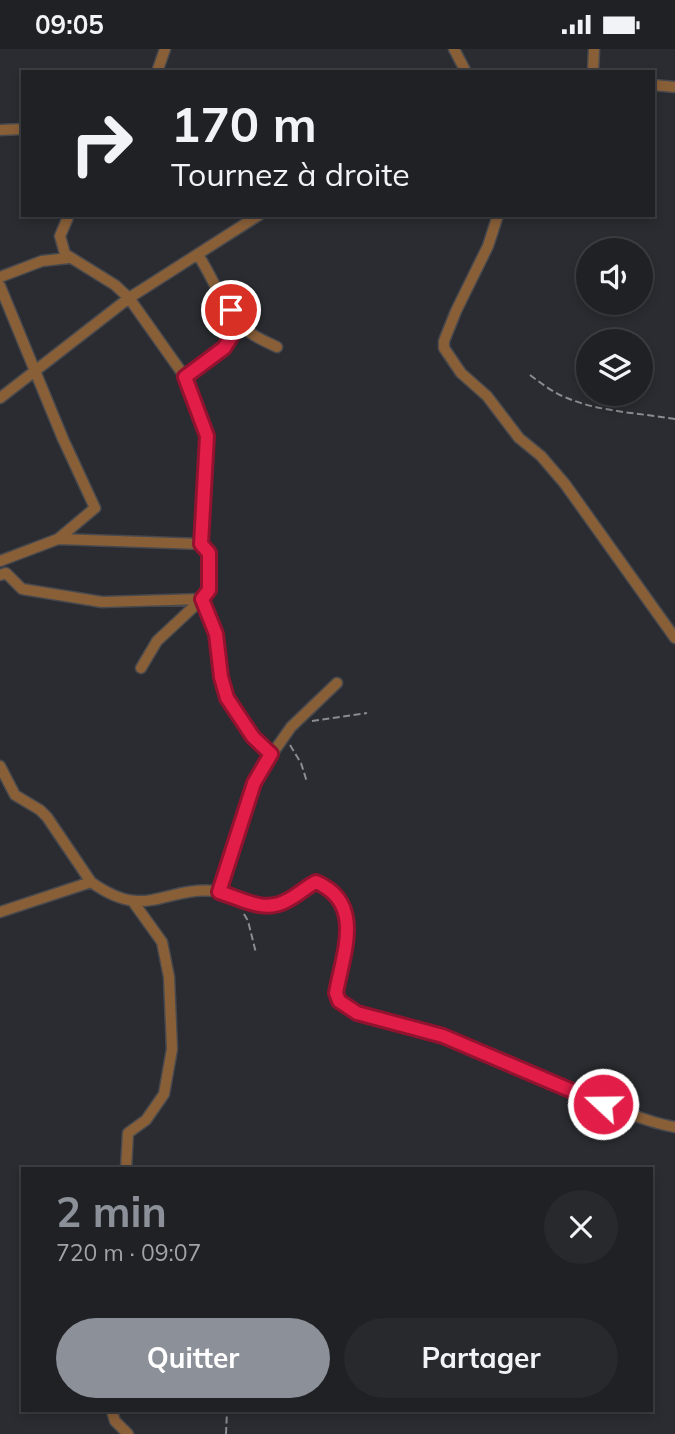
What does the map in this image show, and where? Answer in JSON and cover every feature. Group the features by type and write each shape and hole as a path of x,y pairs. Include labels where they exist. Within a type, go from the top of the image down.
{"street":[{"path":"158,70 165,49"},
{"path":"454,49 465,70"},
{"path":"593,70 594,49"},
{"path":"655,85 675,87"},
{"path":"0,130 21,129"},
{"path":"68,217 60,236 62,247 69,258 115,285 129,298 185,377 207,436 201,544 209,553 209,590 157,641 141,667"},
{"path":"0,398 129,298 256,217"},
{"path":"497,217 488,246 444,341 444,348 461,373 487,396 519,437 541,456 565,484 675,638"},
{"path":"198,255 212,274 221,297 240,323 251,334 277,347"},
{"path":"0,277 42,261 69,258"},
{"path":"0,286 62,439 94,507 58,539 0,561"},
{"path":"185,377 224,348 240,323"},
{"path":"58,539 201,544"},
{"path":"0,575 6,573 22,589 102,602 202,599"},
{"path":"202,599 216,634 221,677 227,698 253,737 271,754"},
{"path":"219,892 251,792 271,754 285,735 337,683"},
{"path":"0,766 15,795 47,817 91,882 101,889 134,902 150,902 204,891 219,892 268,907 288,901 316,882 336,894 347,915 348,929 336,993 339,1001 348,1008 371,1018 443,1036 581,1096 658,1124 675,1127"},
{"path":"0,912 91,882"},
{"path":"127,1167 128,1133 146,1120 164,1094 172,1049 170,992 162,942 134,902"},
{"path":"111,1412 115,1421 128,1434"}],"path":[{"path":"530,375 569,400 615,411 675,419"},
{"path":"313,721 367,713"},
{"path":"285,735 301,763 307,782"},
{"path":"243,912 256,953"},
{"path":"226,1434 227,1412"}],"route":[{"path":"231,310 240,323 224,348 185,377 207,436 201,544 209,553 209,590 202,599 216,634 221,677 227,698 253,737 271,754 254,783 219,892 268,907 288,901 316,882 325,886 336,894 347,915 348,929 336,993 339,1001 357,1013 371,1018 443,1036 603,1104"}]}
